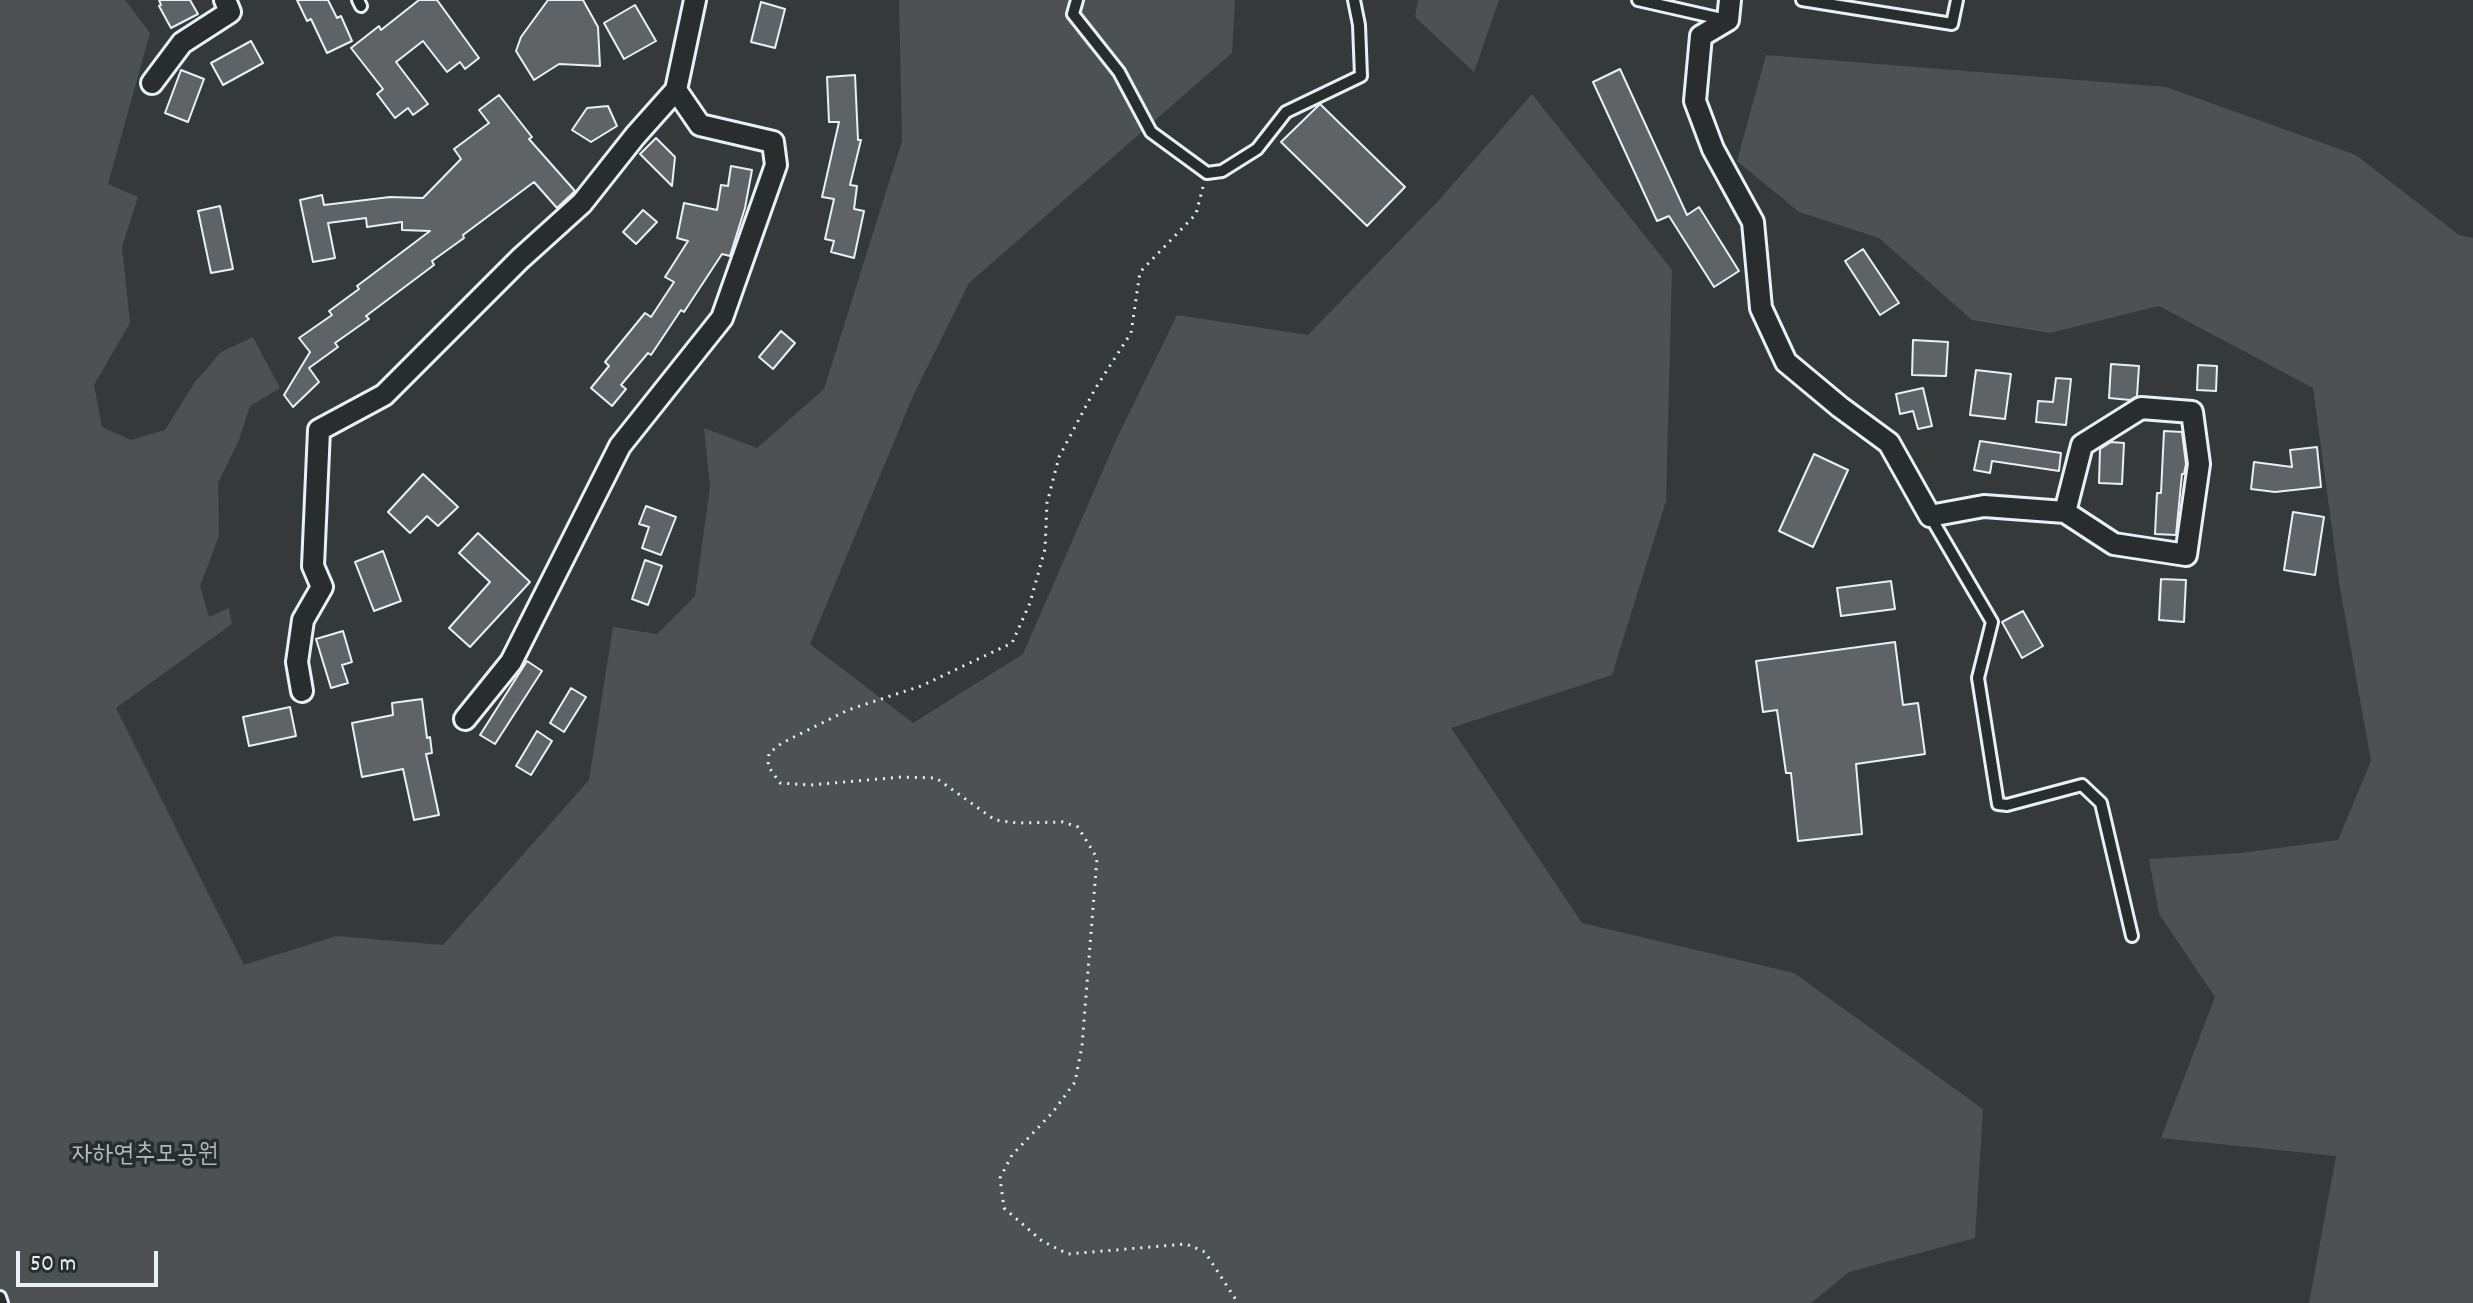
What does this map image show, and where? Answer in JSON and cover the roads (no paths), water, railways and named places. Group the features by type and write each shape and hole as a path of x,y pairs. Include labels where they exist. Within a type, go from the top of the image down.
{"street":[{"path":"152,83 182,43 230,12 225,0"},
{"path":"302,691 297,662 303,620 322,587 313,566 319,430 384,395 520,259 582,203 676,90 695,0"},
{"path":"1729,10 1701,36 1695,101 1713,149 1753,222 1761,308 1786,362 1889,443 1930,516 1984,506 2065,512 2114,544 2186,555 2199,464 2192,412 2141,408 2082,445 2065,512"},
{"path":"465,719 511,662 620,446 722,318 776,165 773,142 700,125 676,90"}],"lane":[{"path":"1077,0 1073,14 1119,72 1151,132 1207,173 1222,171 1257,149 1286,112 1361,76 1359,25 1354,0"},
{"path":"1638,0 1729,10"},
{"path":"1802,0 1952,24 1957,0"},
{"path":"1930,516 1992,622 1978,678 1998,804 2007,805 2082,785 2101,803 2132,936"}],"park label":[{"name":"자하연추모공원","path":"145,1157"}]}
